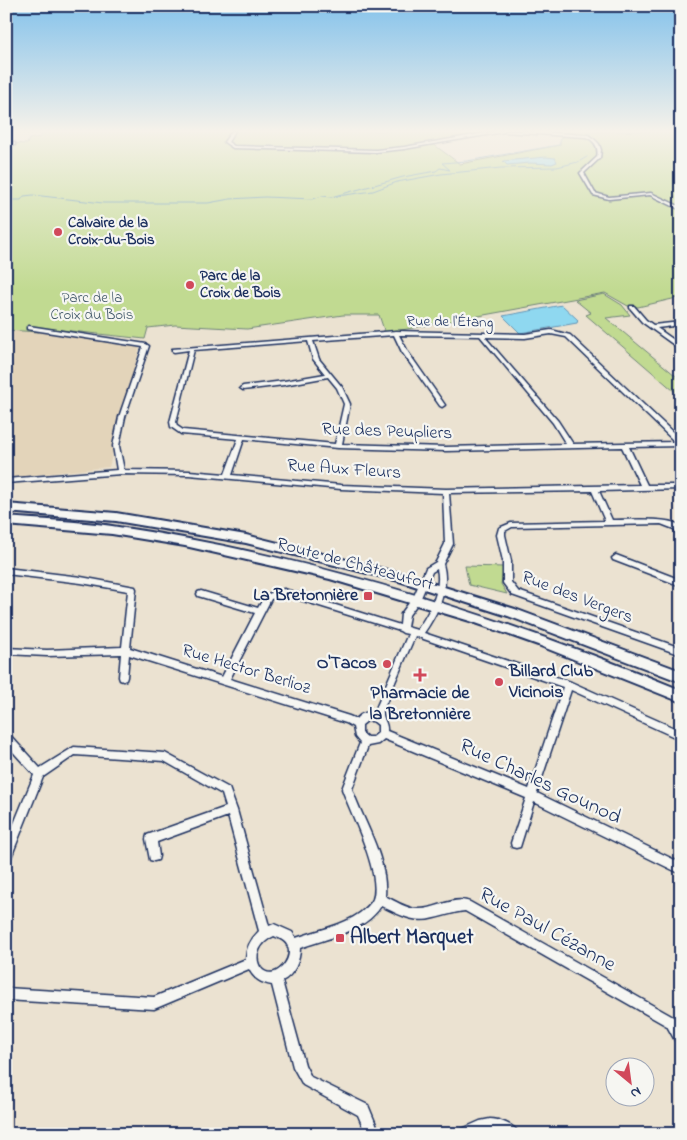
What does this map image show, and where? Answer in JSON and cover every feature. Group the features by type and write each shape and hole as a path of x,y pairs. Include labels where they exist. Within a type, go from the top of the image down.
{"main road":[{"name":"Route de Châteaufort","path":"6,508 116,517 246,539 420,592 435,604 548,642 681,696"},
{"name":"Route de Châteaufort","path":"6,521 110,530 239,553 420,592 440,590 561,630 681,678"}],"street":[{"path":"588,184 596,195 609,198 651,194 681,209"},
{"path":"632,307 644,321 681,348"},
{"path":"653,327 681,323"},
{"path":"28,328 146,346 122,417 116,446 121,472"},
{"name":"Rue de l'Étang","path":"174,350 396,333 525,336 552,332 568,336 681,444"},
{"path":"396,333 405,352 442,405"},
{"path":"481,335 556,422 570,447"},
{"path":"311,341 316,359 340,388 347,404 338,446"},
{"name":"Rue des Peupliers","path":"192,349 173,422 174,427 181,432 338,446 442,449 681,444"},
{"path":"243,388 329,375"},
{"path":"228,476 242,438"},
{"path":"625,446 645,488"},
{"name":"Rue Aux Fleurs","path":"6,480 121,472 189,473 341,487 446,491 681,487"},
{"path":"594,489 610,523"},
{"path":"403,630 405,614 420,592 429,570 439,564 449,544 446,491"},
{"name":"Rue des Vergers","path":"681,534 676,527 661,522 511,525 505,527 501,535 509,588 515,593 681,652"},
{"path":"616,558 681,583"},
{"path":"378,719 366,717 357,724 359,736 365,740 376,741 383,734 384,728 378,719 379,710 416,633 429,620 440,590 443,572 439,564"},
{"path":"6,571 81,580 132,589 123,677"},
{"path":"226,680 268,597 284,592 416,633 568,685 681,736"},
{"path":"201,594 261,612"},
{"name":"Rue Hector Berlioz","path":"6,651 47,654 125,650 226,680 357,724"},
{"path":"516,843 568,685"},
{"name":"Rue Charles Gounod","path":"383,734 533,796 681,869"},
{"path":"6,738 39,774"},
{"path":"294,945 350,924 363,917 379,899 378,871 347,789 365,740"},
{"path":"6,856 39,774 74,751 165,757 226,791 265,932"},
{"path":"154,856 151,839 232,810"},
{"name":"Rue Paul Cézanne","path":"379,899 417,915 428,914 455,906 466,906 671,1022 681,1040"},
{"path":"282,931 294,945 295,956 292,966 285,974 276,979 268,979 261,976 255,970 252,962 254,944 265,932 282,931"},
{"path":"6,994 154,1003 252,962"},
{"path":"276,979 299,1067 307,1081 363,1110 373,1134"},
{"path":"467,1134 486,1125 498,1125 512,1134"}],"shaded area":[{"path":"6,330 39,332 140,347 109,467 6,478"}],"green space":[{"name":"Parc de la Croix du Bois","path":"6,184 681,184 681,297 638,307 628,306 605,293 385,333 379,315 343,315 247,329 175,325 148,328 145,339 43,328 39,332 6,330"},
{"path":"604,294 622,305 630,315 606,318 681,380 681,397 586,315 591,313 575,300"},
{"path":"465,566 504,567 501,584 507,594 469,585"}],"water":[{"path":"562,305 578,320 577,323 520,333 503,316"}],"waterway":[{"path":"331,197 377,184"},
{"path":"331,197 373,191 391,184"},
{"path":"6,200 21,200 24,196 33,195 103,203 208,203 230,199 265,197 313,199 322,196 331,197"}],"place":[{"name":"Calvaire de la Croix-du-Bois","path":"58,232"},
{"name":"Parc de la Croix de Bois","path":"190,285"},
{"name":"La Bretonnière","path":"368,596"},
{"name":"O'Tacos","path":"387,664"},
{"name":"Pharmacie de la Bretonnière","path":"420,675"},
{"name":"Billard Club Vicinois","path":"499,682"},
{"name":"Albert Marquet","path":"340,938"}]}
